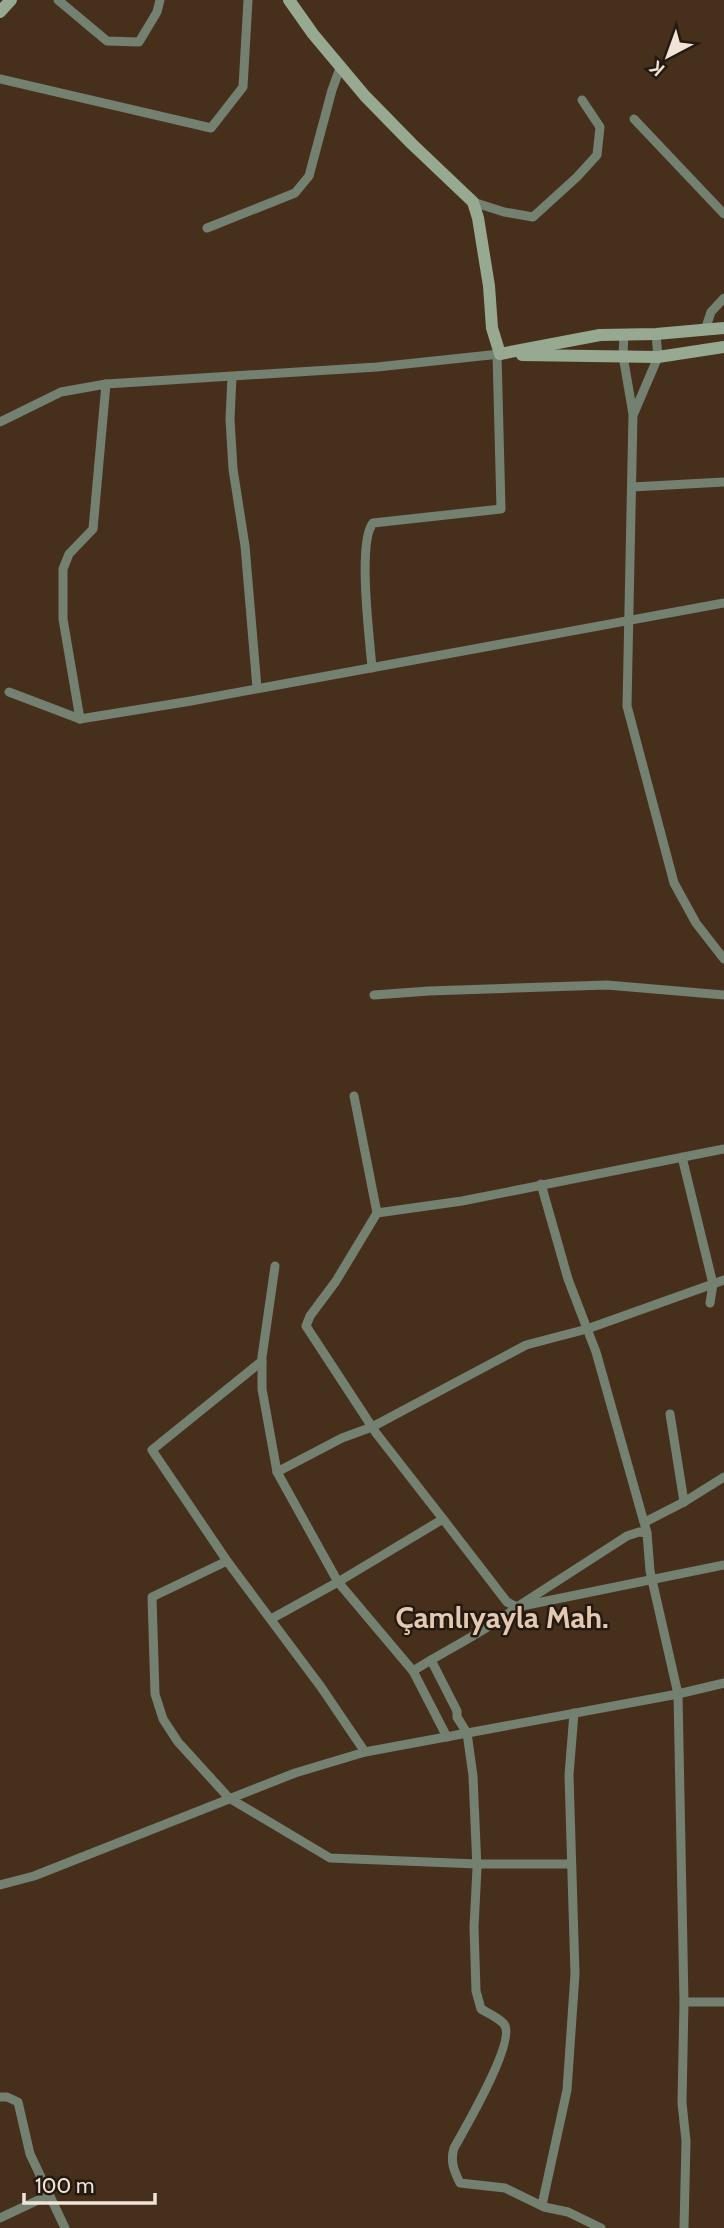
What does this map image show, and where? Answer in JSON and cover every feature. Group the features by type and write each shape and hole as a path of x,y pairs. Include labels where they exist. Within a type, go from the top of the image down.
{"street":[{"path":"0,12 11,0"},
{"path":"58,0 107,41 139,42 157,12 160,0"},
{"path":"0,79 211,128 243,87 248,0"},
{"path":"289,0 340,68 412,144 473,202 504,212 533,217 577,177 597,155 600,127 582,100"},
{"path":"207,228 295,193 309,176 340,68"},
{"path":"634,119 724,214"},
{"path":"372,668 365,575 367,537 373,523 501,509 498,354 492,328 489,286 478,218 473,202"},
{"path":"705,330 711,312 724,298"},
{"path":"0,422 61,392 106,384 377,367 498,354 600,335 656,334 724,328"},
{"path":"624,334 623,356 633,414 627,706 674,883 696,923 724,959"},
{"path":"633,414 658,357 656,334"},
{"path":"498,354 658,357 724,347"},
{"path":"232,377 230,419 233,469 245,546 257,688"},
{"path":"80,719 63,619 63,569 69,554 93,529 106,384"},
{"path":"632,487 724,482"},
{"path":"9,692 80,719 724,603"},
{"path":"373,995 607,985 724,995"},
{"path":"355,1096 377,1213 306,1326 372,1427 507,1602 517,1607 724,1565"},
{"path":"377,1213 462,1200 724,1149"},
{"path":"682,1157 713,1284 710,1303"},
{"path":"541,1184 568,1279 610,1400 648,1533 652,1580 678,1694 684,2002 682,2103 686,2141 684,2228"},
{"path":"275,1266 262,1361 262,1389 277,1472 338,1583 413,1671 447,1737"},
{"path":"277,1472 342,1438 372,1427 526,1345 587,1329 724,1280"},
{"path":"262,1361 152,1450 227,1561 365,1752"},
{"path":"670,1414 684,1502"},
{"path":"645,1522 724,1477"},
{"path":"271,1619 338,1583 443,1519"},
{"path":"413,1671 504,1618 627,1536 639,1532 648,1533"},
{"path":"227,1561 151,1599 155,1693 163,1719 178,1742 229,1798 330,1858 477,1864 571,1864"},
{"path":"431,1660 467,1733 473,1776 477,1864 474,1917 476,1991 481,2009 504,2024 506,2030 506,2041 492,2078 451,2158 460,2183 505,2188 542,2206 568,2211 601,2228"},
{"path":"0,1885 34,1876 295,1773 365,1752 678,1694 724,1683"},
{"path":"542,2206 567,2090 575,1974 569,1775 574,1713"},
{"path":"684,2002 724,2002"},
{"path":"0,2097 18,2102 30,2154 65,2228"},
{"path":"0,2218 49,2195"}],"district":[{"name":"Çamlıyayla Mah.","path":"502,1617"}]}
